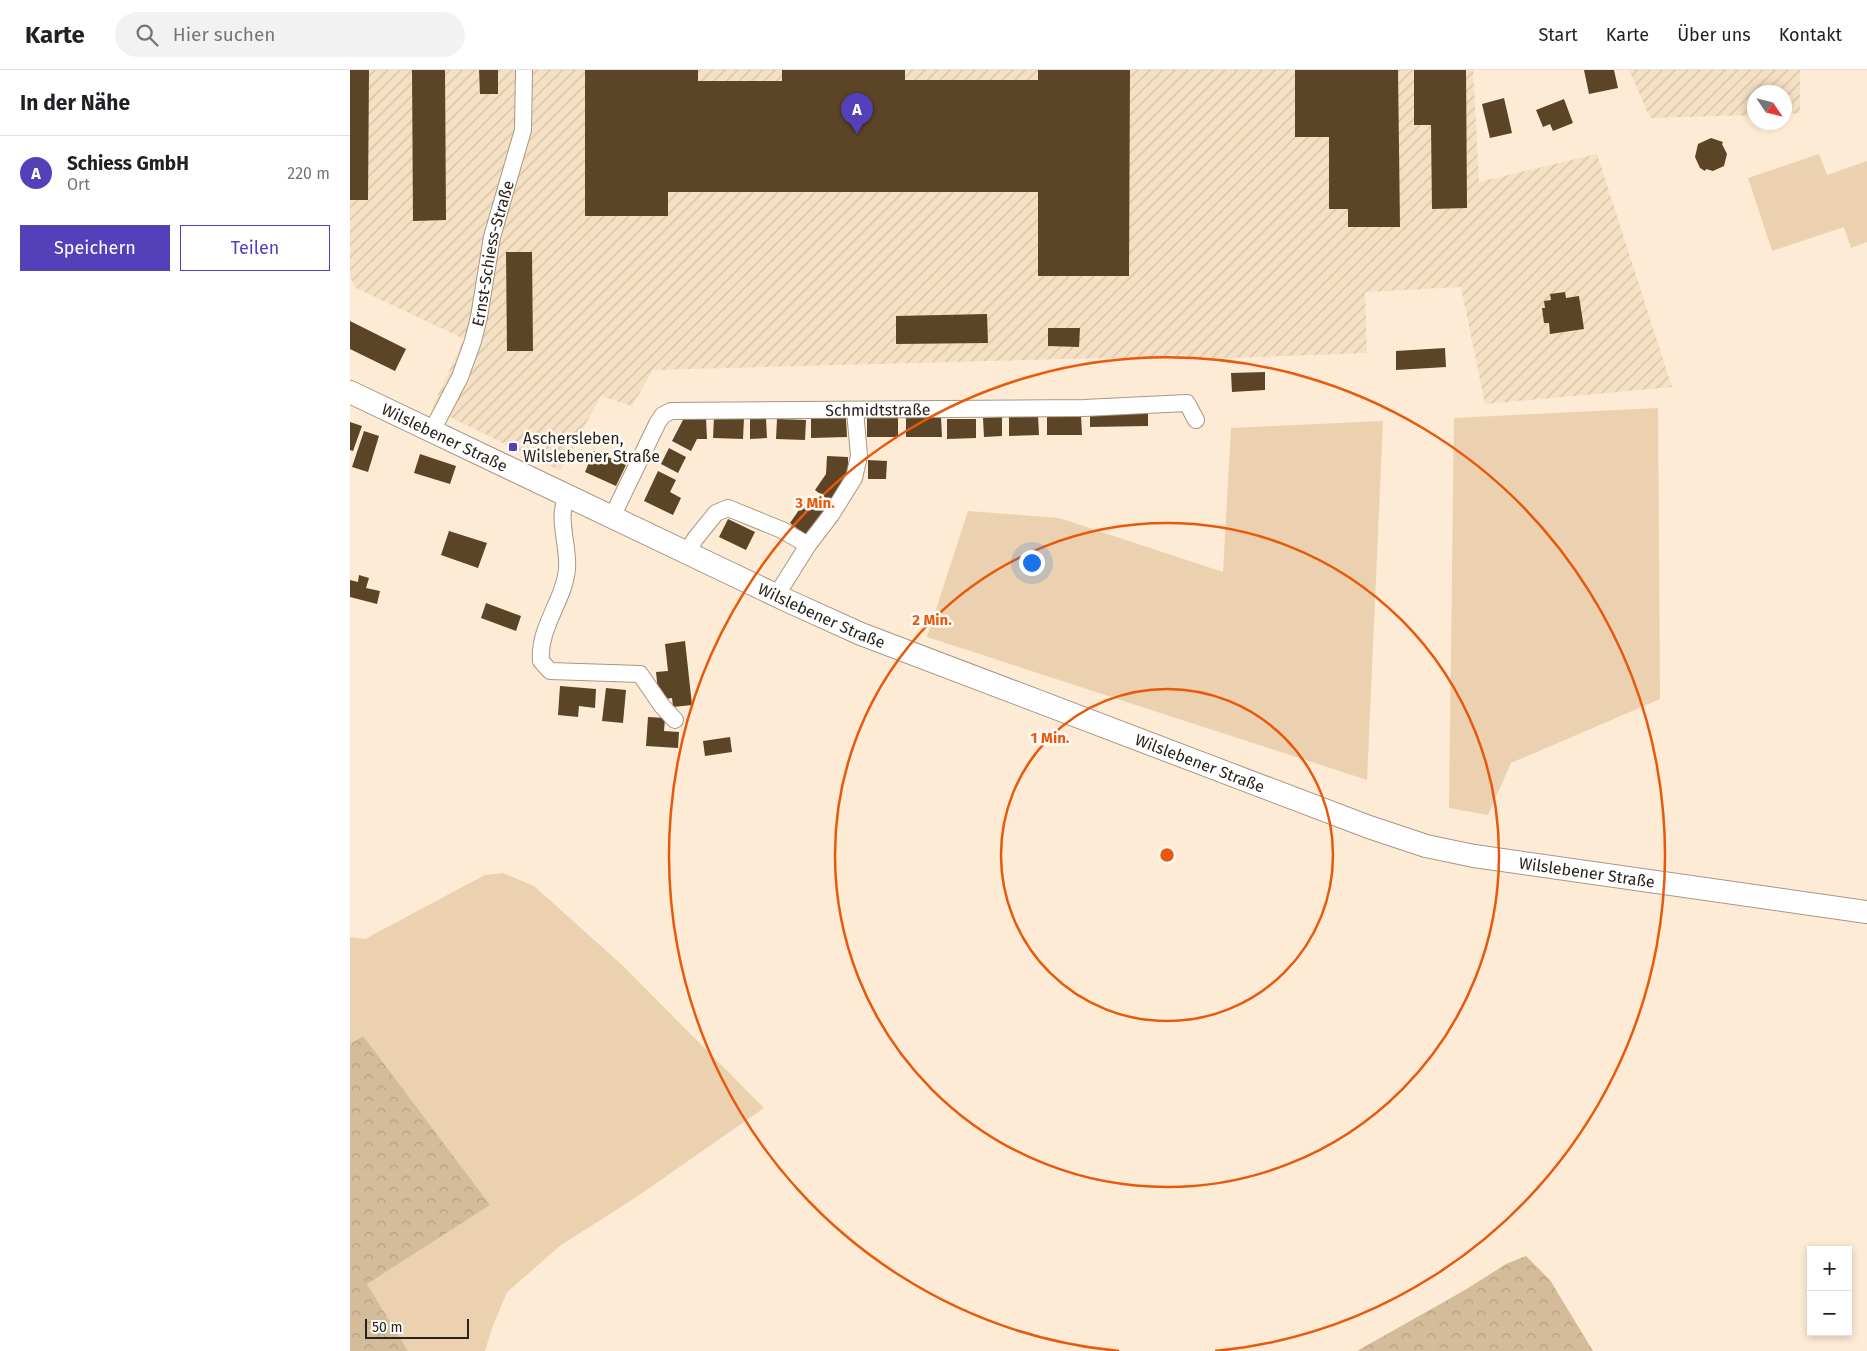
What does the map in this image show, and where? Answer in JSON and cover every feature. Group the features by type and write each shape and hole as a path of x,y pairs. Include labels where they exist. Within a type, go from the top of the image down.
{"street":[{"name":"Ernst-Schiess-Straße","path":"432,431 460,377 473,341 479,317 492,237 523,130 524,70"},
{"name":"Wilslebener Straße","path":"350,392 782,599 861,634 1369,827 1426,846 1492,859 1867,912"},
{"name":"Schmidtstraße","path":"612,517 663,415 672,411 1084,408 1188,403 1196,420"},
{"path":"782,599 808,546 831,515 854,478 859,456 855,410"},
{"path":"567,496 563,504 562,517 567,570 543,636 540,649 541,662 550,671 640,674 662,706 676,720"},
{"path":"687,553 695,539 716,513 728,508 782,530 808,546"}],"shaded area":[{"path":"350,70 1473,70 1479,182 1597,154 1672,387 1485,404 1461,287 1365,292 1367,353 1228,358 1104,358 653,370 632,406 601,396 560,471 432,408 464,339 356,288 350,278"},
{"path":"1629,70 1800,70 1800,113 1792,114 1792,85 1747,85 1747,115 1650,118"},
{"path":"1819,154 1827,175 1867,161 1867,242 1851,248 1844,227 1772,251 1748,178"},
{"path":"1658,408 1660,699 1511,763 1488,815 1449,808 1454,418"},
{"path":"1383,421 1367,780 927,637 968,511 1059,518 1223,572 1231,428"},
{"path":"503,873 534,886 622,965 764,1108 635,1198 561,1245 507,1292 485,1351 408,1351 367,1284 363,1036 350,1044 350,937 365,939 485,875"}],"green space":[{"path":"363,1036 490,1205 367,1284 408,1351 350,1351 350,1044"},
{"path":"1526,1256 1550,1280 1593,1351 1357,1351 1465,1290 1506,1264"}],"building":[{"path":"350,70 369,70 368,200 350,200"},
{"path":"412,70 445,70 446,220 413,221"},
{"path":"479,70 498,70 498,94 480,94"},
{"path":"585,70 698,70 698,81 782,81 782,70 905,70 905,80 1038,80 1038,70 1130,70 1129,276 1038,276 1038,192 668,192 668,216 585,216"},
{"path":"1295,70 1398,70 1400,227 1348,227 1348,209 1329,209 1329,137 1295,137"},
{"path":"1414,70 1466,70 1467,208 1432,209 1431,125 1414,125"},
{"path":"1584,70 1614,70 1618,88 1589,94"},
{"path":"1504,98 1512,133 1490,138 1482,104"},
{"path":"1564,99 1573,123 1553,131 1550,124 1543,127 1536,110"},
{"path":"1711,138 1723,142 1722,144 1727,154 1724,166 1713,171 1706,169 1705,171 1700,168 1695,157 1698,144"},
{"path":"506,252 532,252 533,351 507,351"},
{"path":"1565,292 1566,298 1579,296 1584,329 1550,334 1549,323 1544,323 1542,308 1545,308 1544,301 1551,300 1550,294"},
{"path":"987,314 988,343 896,344 896,316"},
{"path":"350,321 406,349 395,371 350,349"},
{"path":"1048,328 1080,328 1079,347 1048,346"},
{"path":"1445,348 1446,367 1396,370 1396,351"},
{"path":"1265,372 1265,390 1232,392 1231,373"},
{"path":"1148,410 1148,426 1090,427 1090,411"},
{"path":"1081,415 1082,435 1047,435 1047,416"},
{"path":"1038,416 1039,435 1009,436 1009,417"},
{"path":"714,417 744,418 743,439 713,438"},
{"path":"811,417 846,417 847,437 811,438"},
{"path":"867,417 898,417 898,437 867,437"},
{"path":"906,417 941,417 942,437 906,437"},
{"path":"1002,417 1002,436 984,437 983,418"},
{"path":"684,418 706,418 707,439 697,439 691,451 672,441"},
{"path":"750,419 766,419 767,438 750,439"},
{"path":"777,419 806,420 805,440 776,439"},
{"path":"947,419 976,419 976,438 947,439"},
{"path":"350,422 362,426 353,451 350,450"},
{"path":"364,431 379,436 368,472 352,467"},
{"path":"669,448 686,457 678,473 661,464"},
{"path":"594,451 626,465 616,486 585,472"},
{"path":"420,454 456,466 450,484 414,473"},
{"path":"827,456 848,457 848,479 831,502 815,490 826,474"},
{"path":"868,460 887,461 886,479 868,479"},
{"path":"658,471 676,480 670,492 681,498 673,515 644,501"},
{"path":"808,497 825,510 806,535 790,523"},
{"path":"728,519 755,532 746,550 719,537"},
{"path":"449,531 487,543 478,568 441,555"},
{"path":"359,575 369,578 366,588 380,591 377,604 350,597 350,580 358,582"},
{"path":"486,603 521,616 516,631 481,618"},
{"path":"685,641 692,705 673,707 672,698 659,700 656,672 668,671 665,644"},
{"path":"560,686 596,689 595,708 579,706 578,717 558,715"},
{"path":"606,688 626,690 623,723 602,721"},
{"path":"648,717 665,718 664,731 679,732 678,748 646,746"},
{"path":"730,737 732,752 705,756 703,741"}],"place":[{"name":"Schiess GmbH","path":"857,134"},
{"name":"Aschersleben, Wilslebener Straße","path":"513,447"}]}
